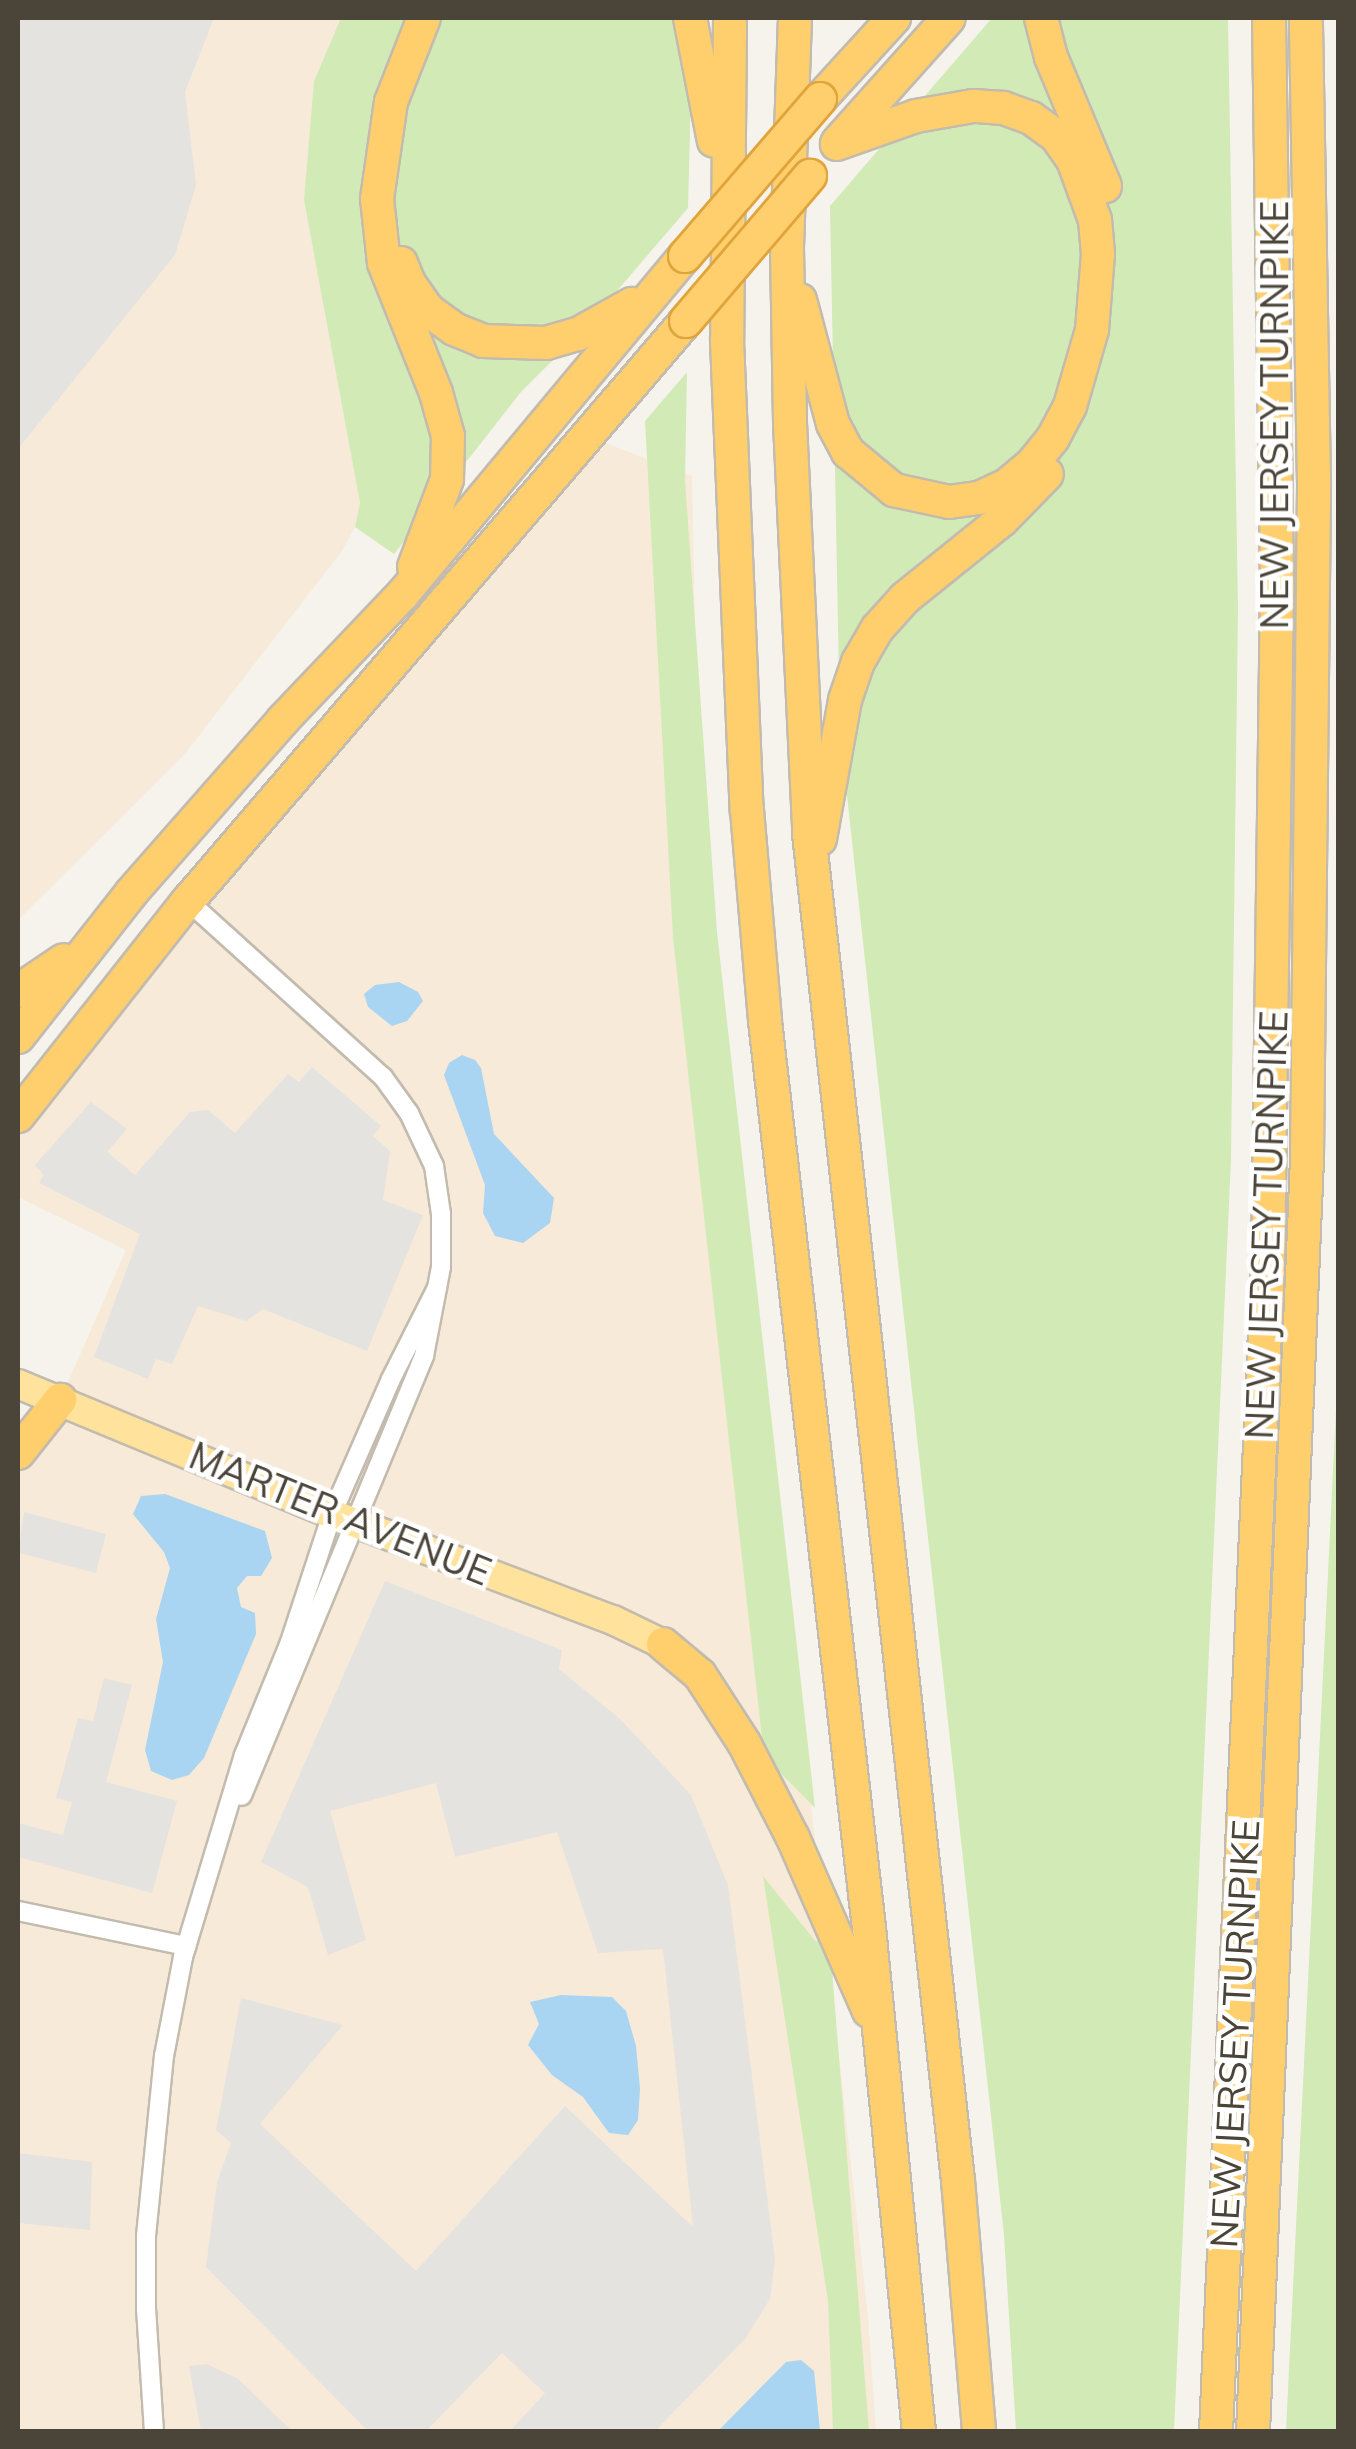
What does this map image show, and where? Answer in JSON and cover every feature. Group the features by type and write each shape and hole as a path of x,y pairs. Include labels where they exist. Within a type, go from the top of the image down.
{"highway":[{"path":"403,594 448,479 449,457 444,414 394,294 378,231 384,133 400,73 424,18"},
{"path":"439,18 406,102 392,180 398,252 408,283 428,310 454,329 482,342 546,343 609,319 678,264"},
{"path":"690,18 726,203"},
{"path":"730,18 726,203 739,676 758,944 882,2042 919,2432"},
{"path":"795,18 787,250 795,598 813,878 958,2180 979,2432"},
{"path":"18,1037 99,932 284,720 403,594 678,264 894,18"},
{"path":"18,1116 188,901 837,144 950,18"},
{"path":"813,878 836,741 858,662 905,598 1030,494 1073,436 1102,367 1115,290 1111,208 1101,168 1051,57 1041,18"},
{"name":"NEW JERSEY TURNPIKE","path":"1216,2432 1268,1266 1277,652 1269,18"},
{"name":"NEW JERSEY TURNPIKE","path":"1253,2432 1307,1157 1314,483 1306,18"},
{"path":"787,250 833,424 848,452 869,474 894,490 920,499 979,498 1008,485 1053,438 1082,368 1097,292 1095,220 1074,160 1056,136 1031,118 1002,108 973,106 916,116 837,144"},
{"path":"18,992 99,932"},
{"path":"18,1452 60,1400"},
{"path":"663,1644 700,1676 744,1743 793,1838 882,2042"}],"main road":[{"name":"MARTER AVENUE","path":"18,1384 344,1519 612,1620 663,1644"}],"street":[{"path":"188,901 383,1077 409,1114 434,1166 442,1214 437,1288 424,1356 344,1519 289,1645 244,1755 217,1854"},
{"path":"154,2432 146,2309 147,2218 166,2039 186,1946 344,1519 390,1378 437,1288"},
{"path":"18,1911 186,1946"}],"shaded area":[{"path":"18,18 341,18 314,81 304,200 360,503 355,527 342,551 184,755 18,920"},
{"path":"18,18 214,18 185,92 196,185 175,255 18,449"},
{"path":"587,436 692,476 696,681 716,1008 786,1579 868,2317 876,2431 18,2431 18,1453 60,1400 126,1250 18,1197 18,1116"},
{"path":"312,1067 381,1126 373,1136 390,1151 383,1200 423,1215 367,1351 263,1309 246,1321 198,1306 172,1364 156,1359 148,1379 94,1357 140,1234 39,1183 44,1175 35,1165 91,1102 127,1129 107,1152 135,1175 190,1112 208,1110 235,1133 288,1074 299,1082"},
{"path":"24,1512 106,1534 96,1573 19,1553 18,1556"},
{"path":"385,1581 562,1650 559,1669 620,1719 691,1795 728,1885 775,2260 770,2299 745,2339 655,2431 510,2431 545,2393 502,2353 426,2431 368,2431 206,2267 217,2182 231,2143 216,2130 241,1998 343,2025 260,2124 416,2271 565,2106 693,2227 663,1949 598,1953 557,1832 455,1857 436,1783 330,1811 366,1940 328,1955 308,1887 261,1862"},
{"path":"104,1678 132,1685 106,1782 177,1801 152,1893 18,1857 18,1823 63,1835 72,1802 56,1798 78,1718 93,1721"},
{"path":"18,2153 92,2162 90,2230 18,2223"},
{"path":"207,2364 238,2379 292,2431 201,2431 189,2366"}],"green space":[{"path":"341,18 693,18 688,208 586,327 521,392 394,554 355,527 360,503 304,200 314,81"},
{"path":"992,18 1228,18 1238,608 1231,1159 1174,2431 1016,2431 1004,2235 840,731 830,206"},
{"path":"687,372 685,481 717,932 815,1808 764,1756 673,937 645,421"},
{"path":"1338,1369 1338,2431 1286,2431"},
{"path":"763,1876 816,1942 829,1933 869,2431 833,2431 828,2301"}],"water":[{"path":"399,982 418,992 423,1001 407,1021 392,1026 368,1007 364,994 375,985"},
{"path":"462,1055 475,1060 481,1068 494,1134 554,1198 550,1223 523,1243 495,1236 483,1213 485,1185 444,1075 449,1063"},
{"path":"165,1494 265,1531 272,1558 261,1576 247,1576 237,1588 241,1607 255,1613 256,1634 204,1758 189,1775 172,1780 151,1771 145,1750 163,1662 156,1619 170,1568 164,1552 133,1514 141,1496"},
{"path":"561,1995 612,1997 626,2011 636,2046 640,2089 638,2120 628,2135 609,2133 583,2097 552,2075 528,2045 539,2024 530,2002"},
{"path":"801,2360 814,2371 820,2431 718,2431 786,2362"}]}
